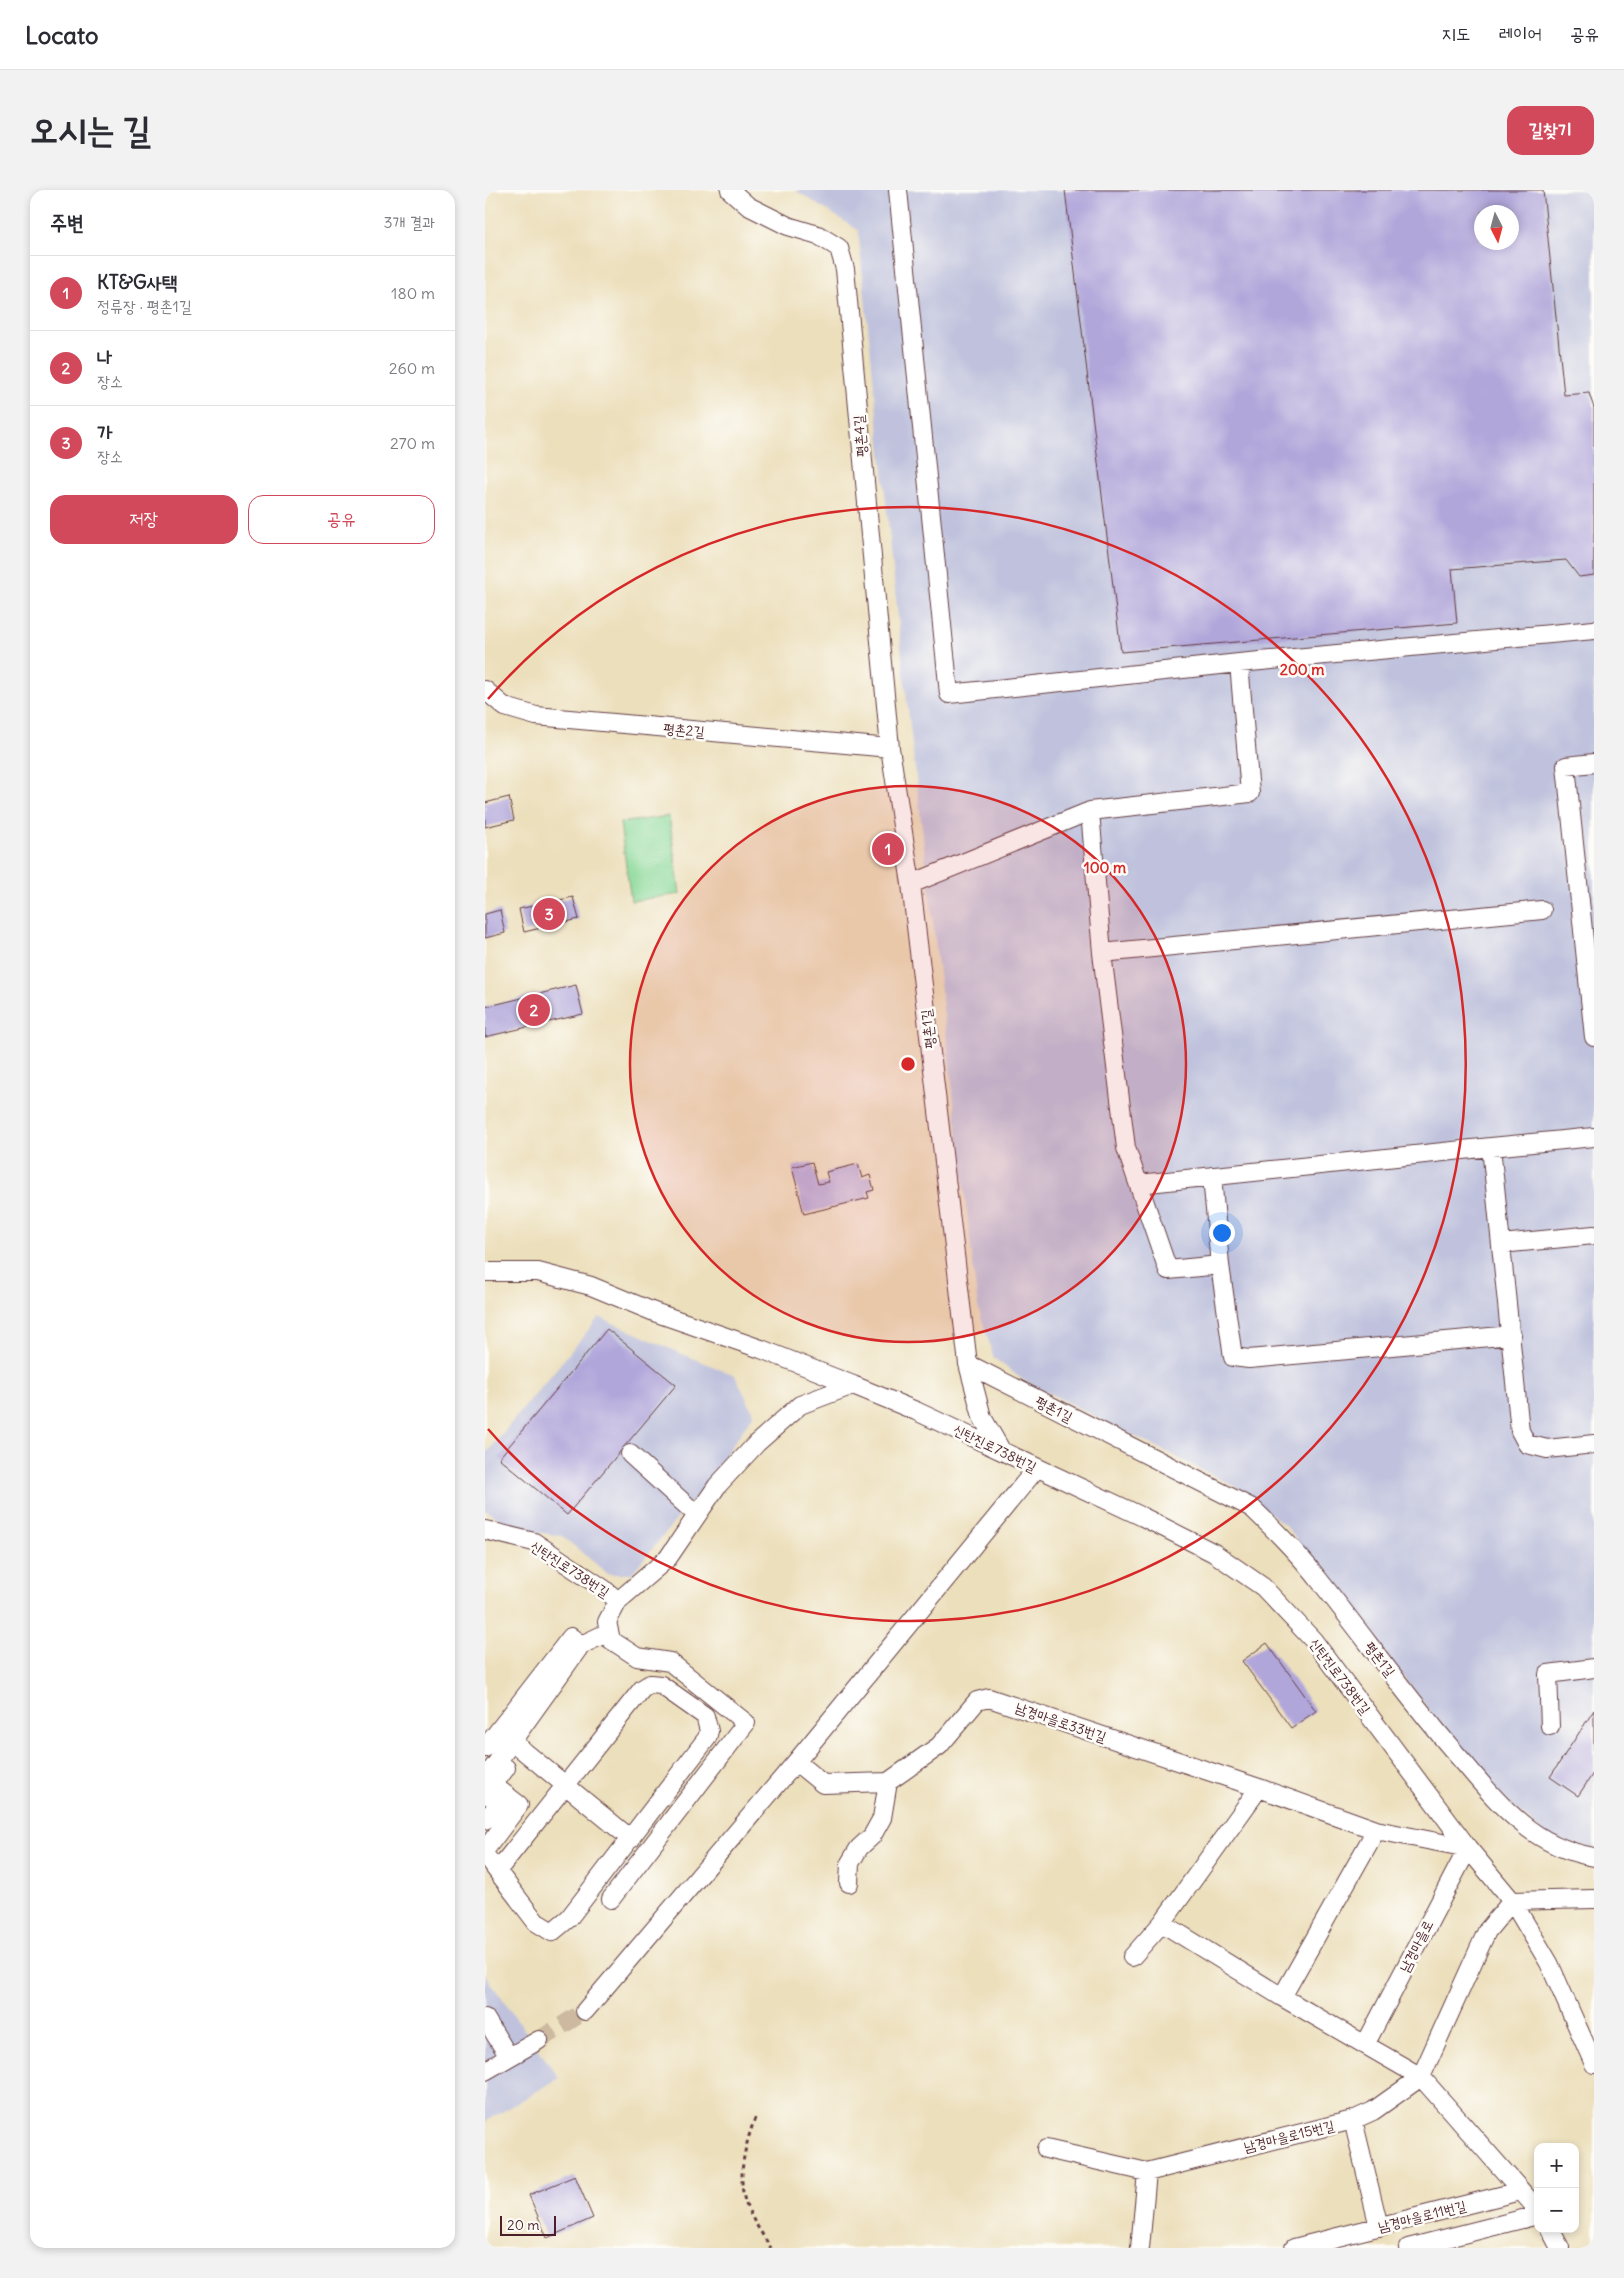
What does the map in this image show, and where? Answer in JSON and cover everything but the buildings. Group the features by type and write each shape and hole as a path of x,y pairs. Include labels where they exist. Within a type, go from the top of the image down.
{"street":[{"name":"평촌4길","path":"730,190 748,206 788,226 818,236 839,248 846,279 890,748"},
{"path":"897,190 949,694 1239,663 1594,630"},
{"path":"911,884 1090,811 1251,793 1239,663"},
{"name":"평촌2길","path":"485,690 505,707 536,716 890,748"},
{"name":"평촌1길","path":"890,748 911,884 968,1364 1252,1508 1285,1539 1318,1578 1441,1737 1519,1822 1547,1841 1574,1853 1594,1857"},
{"path":"1594,763 1567,766 1594,1037"},
{"path":"1090,811 1102,953 1126,1148 1168,1270 1221,1265"},
{"path":"1102,953 1542,910"},
{"path":"1139,1184 1594,1137"},
{"path":"1491,1147 1512,1335 1520,1431 1527,1444 1547,1449 1594,1444"},
{"path":"1212,1176 1233,1357 1249,1359 1512,1335"},
{"path":"1501,1244 1594,1234"},
{"path":"485,1272 538,1272 591,1286 653,1312 761,1349 853,1385"},
{"path":"968,1364 981,1418 1001,1450"},
{"name":"신탄진로738번길","path":"485,1530 534,1542 604,1589 618,1601 668,1558 717,1486 750,1450 800,1405 853,1385 916,1411 1001,1450 1036,1469 1084,1489 1214,1553 1263,1587 1313,1640 1469,1848 1512,1901 1549,1963 1594,2064"},
{"path":"630,1454 697,1515"},
{"path":"585,2011 797,1762 1036,1469"},
{"path":"611,1899 746,1723 670,1662 637,1657 611,1640 607,1622 618,1601"},
{"path":"485,1850 519,1804 493,1785 516,1745 581,1645 609,1632"},
{"path":"485,1748 571,1637 581,1645"},
{"path":"1550,1726 1548,1674 1594,1668"},
{"path":"485,1855 536,1922 552,1932 569,1918 707,1738 709,1731 705,1716 661,1685 650,1684 636,1696 498,1870"},
{"name":"남경마을로33번길","path":"888,1782 939,1746 977,1700 989,1698 1259,1788"},
{"path":"485,1778 516,1745"},
{"path":"516,1745 631,1839"},
{"path":"797,1762 823,1784 888,1782 882,1818 872,1836 859,1848 850,1863 849,1883"},
{"path":"1132,1957 1162,1923 1259,1788 1375,1830 1469,1848"},
{"path":"485,1793 500,1803 485,1820"},
{"path":"1282,1997 1375,1830"},
{"name":"남경마을로","path":"1365,2044 1469,1848"},
{"path":"1421,2077 1487,1931 1512,1901 1594,1898"},
{"path":"1162,1923 1282,1997 1421,2077 1534,2206"},
{"path":"485,2018 509,2057"},
{"path":"485,2071 539,2040"},
{"name":"남경마을로15번길","path":"1046,2149 1147,2172 1353,2120 1373,2112 1421,2077"},
{"path":"1353,2120 1379,2227"},
{"path":"1141,2248 1147,2172"},
{"name":"남경마을로11번길","path":"1294,2248 1520,2191"},
{"path":"1420,2247 1534,2216"},
{"path":"1552,2233 1561,2248"}],"path":[{"path":"755,2118 744,2148 743,2184 747,2206 771,2248"}],"shaded area":[{"path":"795,190 1594,190 1594,1849 1548,1838 1482,1778 1286,1526 1242,1490 1023,1380 994,1358 978,1307 903,666 858,230"},
{"path":"599,1317 735,1375 754,1414 697,1495 631,1574 608,1574 562,1536 516,1529 485,1510 485,1455"},
{"path":"485,1975 559,2078 485,2122"}],"green space":[{"path":"669,816 680,894 631,901 620,823"}],"tunnel":[{"path":"539,2040 585,2011"}],"place":[{"name":"KT&G사택","path":"888,849"},
{"name":"가","path":"549,914"},
{"name":"나","path":"534,1010"}]}
